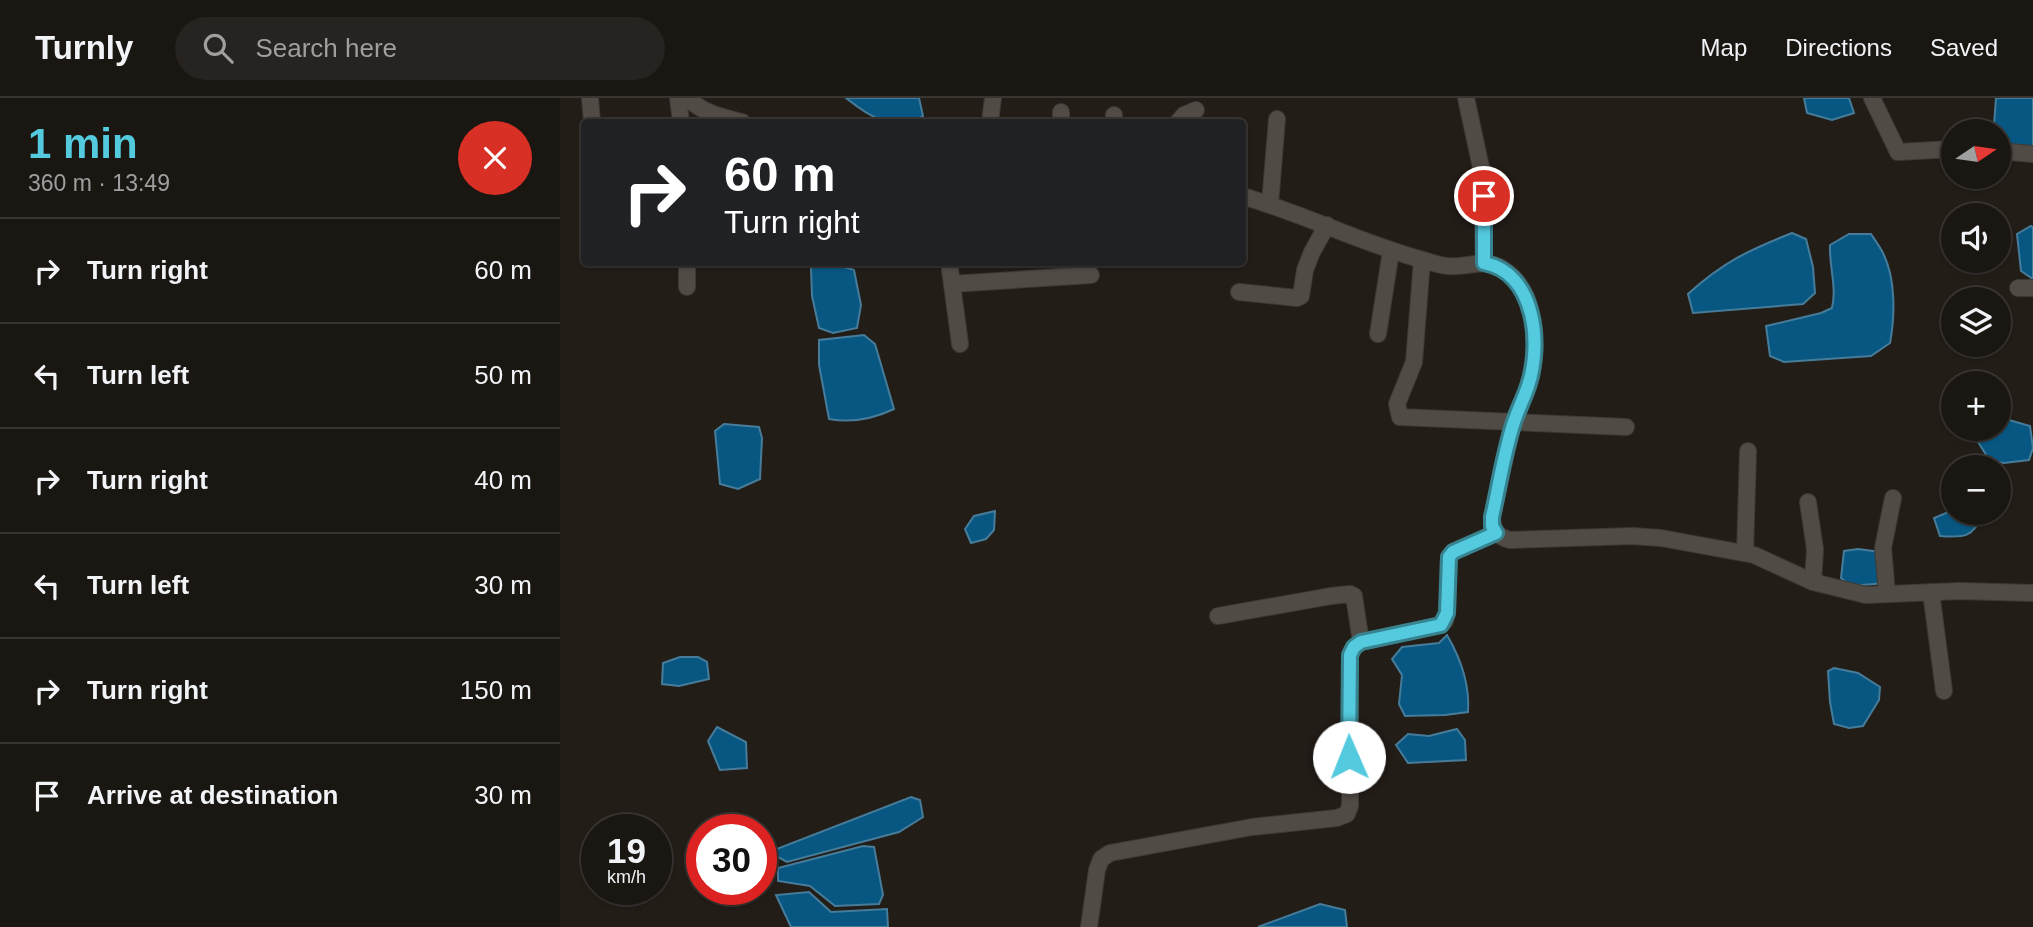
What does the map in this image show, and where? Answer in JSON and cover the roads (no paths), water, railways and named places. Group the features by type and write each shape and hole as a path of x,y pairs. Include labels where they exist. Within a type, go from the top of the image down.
{"street":[{"path":"590,98 592,119"},
{"path":"678,98 681,119"},
{"path":"688,98 708,113 730,119"},
{"path":"990,119 993,98"},
{"path":"1466,98 1482,173 1484,263"},
{"path":"1872,98 1898,152 1941,150"},
{"path":"1181,119 1196,110"},
{"path":"1270,204 1277,119"},
{"path":"2011,151 2033,154"},
{"path":"1246,196 1391,251 1450,267 1484,263 1501,268 1516,281 1531,316 1535,353 1531,376 1514,422 1492,517 1492,526 1496,533 1510,540 1653,537 1745,553 1813,582 1866,595 1931,592 2033,593"},
{"path":"1239,292 1297,298 1301,296 1305,270 1327,225"},
{"path":"1378,334 1391,251"},
{"path":"1422,260 1414,362 1398,404 1400,417 1626,427"},
{"path":"687,266 687,287"},
{"path":"950,266 960,344"},
{"path":"952,284 1091,275"},
{"path":"1745,553 1748,451"},
{"path":"1887,594 1883,538 1893,498"},
{"path":"1808,502 1815,549 1813,582"},
{"path":"1089,927 1097,870 1101,859 1110,853 1252,827 1337,818 1347,814 1350,806 1350,655 1354,647 1361,642 1441,625 1447,613 1449,557 1453,552 1496,533"},
{"path":"1931,592 1944,691"},
{"path":"1218,616 1350,594 1356,601 1361,642"}],"water":[{"path":"846,98 919,98 923,116 917,119 880,119"},
{"path":"1804,98 1849,98 1854,113 1832,120 1807,113"},
{"path":"1996,98 2033,98 2033,153 2011,149 2011,119 1994,119"},
{"path":"2031,226 2033,279 2021,271 2017,234"},
{"path":"1792,233 1806,239 1813,267 1815,293 1803,304 1693,313 1688,294 1713,273 1737,258"},
{"path":"1849,234 1871,234 1887,263 1893,298 1890,343 1871,356 1784,362 1770,356 1766,326 1832,308 1834,292 1830,245"},
{"path":"841,266 854,270 861,305 857,328 833,333 819,328 812,296 811,267"},
{"path":"864,335 875,344 894,409 862,419 829,419 819,365 819,340"},
{"path":"2011,421 2030,426 2033,448 2029,460 2011,462 2011,455 1986,455 1978,442 2011,441"},
{"path":"724,424 759,427 762,438 760,479 738,489 720,484 715,431"},
{"path":"995,511 994,530 986,539 971,543 965,529 974,516"},
{"path":"1941,515 1941,525 1977,525 1972,532 1962,536 1940,536 1934,518"},
{"path":"1858,549 1880,552 1885,583 1851,586 1841,578 1844,551"},
{"path":"1447,635 1464,672 1468,712 1405,716 1399,704 1402,675 1392,659 1402,647 1439,643"},
{"path":"680,657 698,657 707,662 709,679 679,686 662,684 663,663"},
{"path":"1834,668 1858,673 1880,687 1879,700 1863,726 1849,728 1834,724 1828,671"},
{"path":"717,727 746,742 747,768 720,770 708,741"},
{"path":"1457,729 1465,740 1466,760 1408,763 1396,745 1408,734 1429,736"},
{"path":"911,797 920,800 923,817 899,832 787,862 777,857 777,849"},
{"path":"863,846 874,847 883,895 879,904 835,906 810,886 778,881 778,868"},
{"path":"809,892 831,912 887,909 888,927 791,927 777,895"},
{"path":"1320,904 1345,910 1347,927 1258,927"}]}
